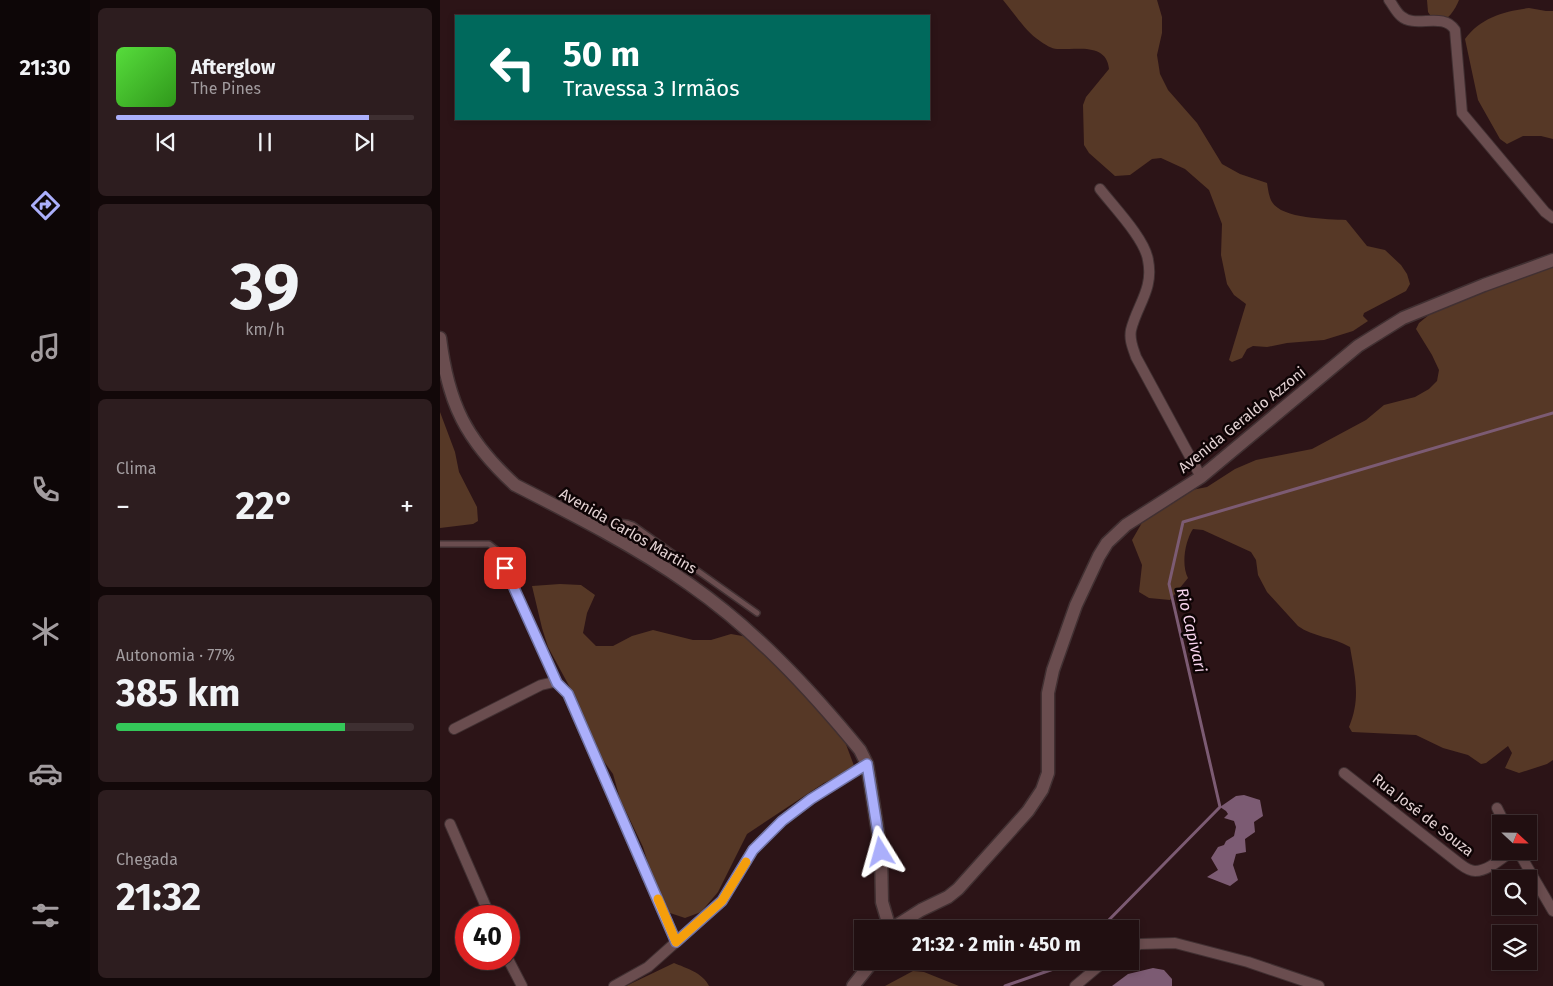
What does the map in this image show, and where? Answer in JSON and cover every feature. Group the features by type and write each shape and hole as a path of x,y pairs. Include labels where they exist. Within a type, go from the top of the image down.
{"street":[{"path":"1389,0 1401,17 1408,20 1445,22 1452,25 1455,30 1462,113 1544,212 1553,218"},
{"path":"1100,190 1138,237 1148,258 1149,276 1145,296 1131,331 1131,343 1136,357 1201,477"},
{"name":"Avenida Geraldo Azzoni","path":"904,920 920,910 948,897 958,889 1036,800 1048,774 1048,693 1053,670 1076,605 1107,543 1126,525 1201,477 1358,346 1381,331 1412,314 1553,260"},
{"name":"Avenida Carlos Martins","path":"440,338 448,386 465,426 477,445 515,485 607,534 690,584 725,611 793,672 860,750 867,764 881,852 882,902 887,920"},
{"path":"454,729 541,685 551,682 557,683 568,694 676,942"},
{"path":"614,986 648,967 722,901 753,850 782,821 811,799 867,764"},
{"name":"Rua José de Souza","path":"1344,773 1468,869 1474,871 1483,869 1498,860"},
{"path":"1497,808 1500,815"},
{"path":"450,824 485,905"},
{"path":"1523,860 1553,911"},
{"path":"1139,944 1175,943 1248,962 1319,986"},
{"path":"514,970 522,986"},
{"path":"853,986 866,970"},
{"path":"1075,986 1094,970"}],"lane":[{"path":"607,534 617,523 624,522 633,525 757,613"},
{"path":"440,544 489,544 498,551 557,683"}],"shaded area":[{"path":"1003,0 1157,0 1162,17 1162,33 1157,55 1160,74 1168,90 1197,123 1222,164 1240,174 1267,183 1272,202 1277,208 1285,212 1306,217 1346,220 1367,246 1385,250 1401,265 1407,274 1410,284 1406,291 1364,313 1363,316 1368,321 1353,331 1324,340 1287,343 1267,347 1253,346 1247,349 1242,358 1232,362 1229,360 1246,304 1234,295 1227,284 1221,255 1222,224 1209,190 1185,169 1161,158 1152,159 1130,175 1115,176 1089,153 1084,145 1083,105 1086,97 1109,69 1107,60 1103,55 1089,49 1055,49 1046,45 1020,22"},
{"path":"1427,0 1459,0 1451,14 1437,25 1428,12"},
{"path":"1529,8 1553,11 1553,139 1541,136 1523,136 1507,144 1500,139 1478,100 1465,39 1478,26 1493,17"},
{"path":"1553,263 1553,760 1547,764 1519,773 1505,768 1512,753 1508,746 1486,763 1481,764 1468,755 1443,748 1416,735 1352,732 1349,727 1355,706 1356,687 1350,647 1310,633 1298,626 1267,592 1258,575 1256,560 1251,552 1203,530 1193,529 1190,534 1184,560 1188,578 1170,600 1149,598 1139,592 1142,565 1132,540 1143,521 1182,492 1207,487 1235,469 1256,460 1312,449 1366,420 1384,405 1415,397 1429,389 1437,381 1439,370 1416,329 1419,323 1430,314"},
{"path":"440,412 455,452 459,472 477,507 478,521 473,524 440,528"},
{"path":"581,585 595,595 587,613 583,633 596,646 613,646 632,636 653,630 693,640 711,640 731,634 748,637 770,647 844,739 856,771 846,773 824,783 747,834 718,892 701,912 685,918 670,913 657,893 643,847 620,799 613,774 595,749 574,695 548,647 532,586"},
{"path":"1244,795 1260,800 1263,816 1254,822 1255,832 1245,839 1246,852 1236,854 1233,865 1238,880 1230,886 1207,877 1218,870 1211,858 1218,847 1224,845 1226,841 1234,836 1236,827 1234,821 1224,818 1228,814 1220,807 1236,796"},
{"path":"674,963 698,974 709,986 626,986"},
{"path":"1153,968 1164,970 1172,979 1172,986 1112,986 1128,974"},
{"path":"913,971 924,972 959,986 885,986"}],"waterway":[{"name":"Rio Capivari","path":"1109,920 1220,807 1169,584 1183,522 1553,413"},
{"name":"Rio Capivari","path":"1005,986 1051,970"}],"slow traffic":[{"path":"658,899 676,942 722,901 746,862"}],"route":[{"path":"505,568 557,683 568,694 676,942 722,901 753,850 782,821 811,799 867,764 881,852"}]}
